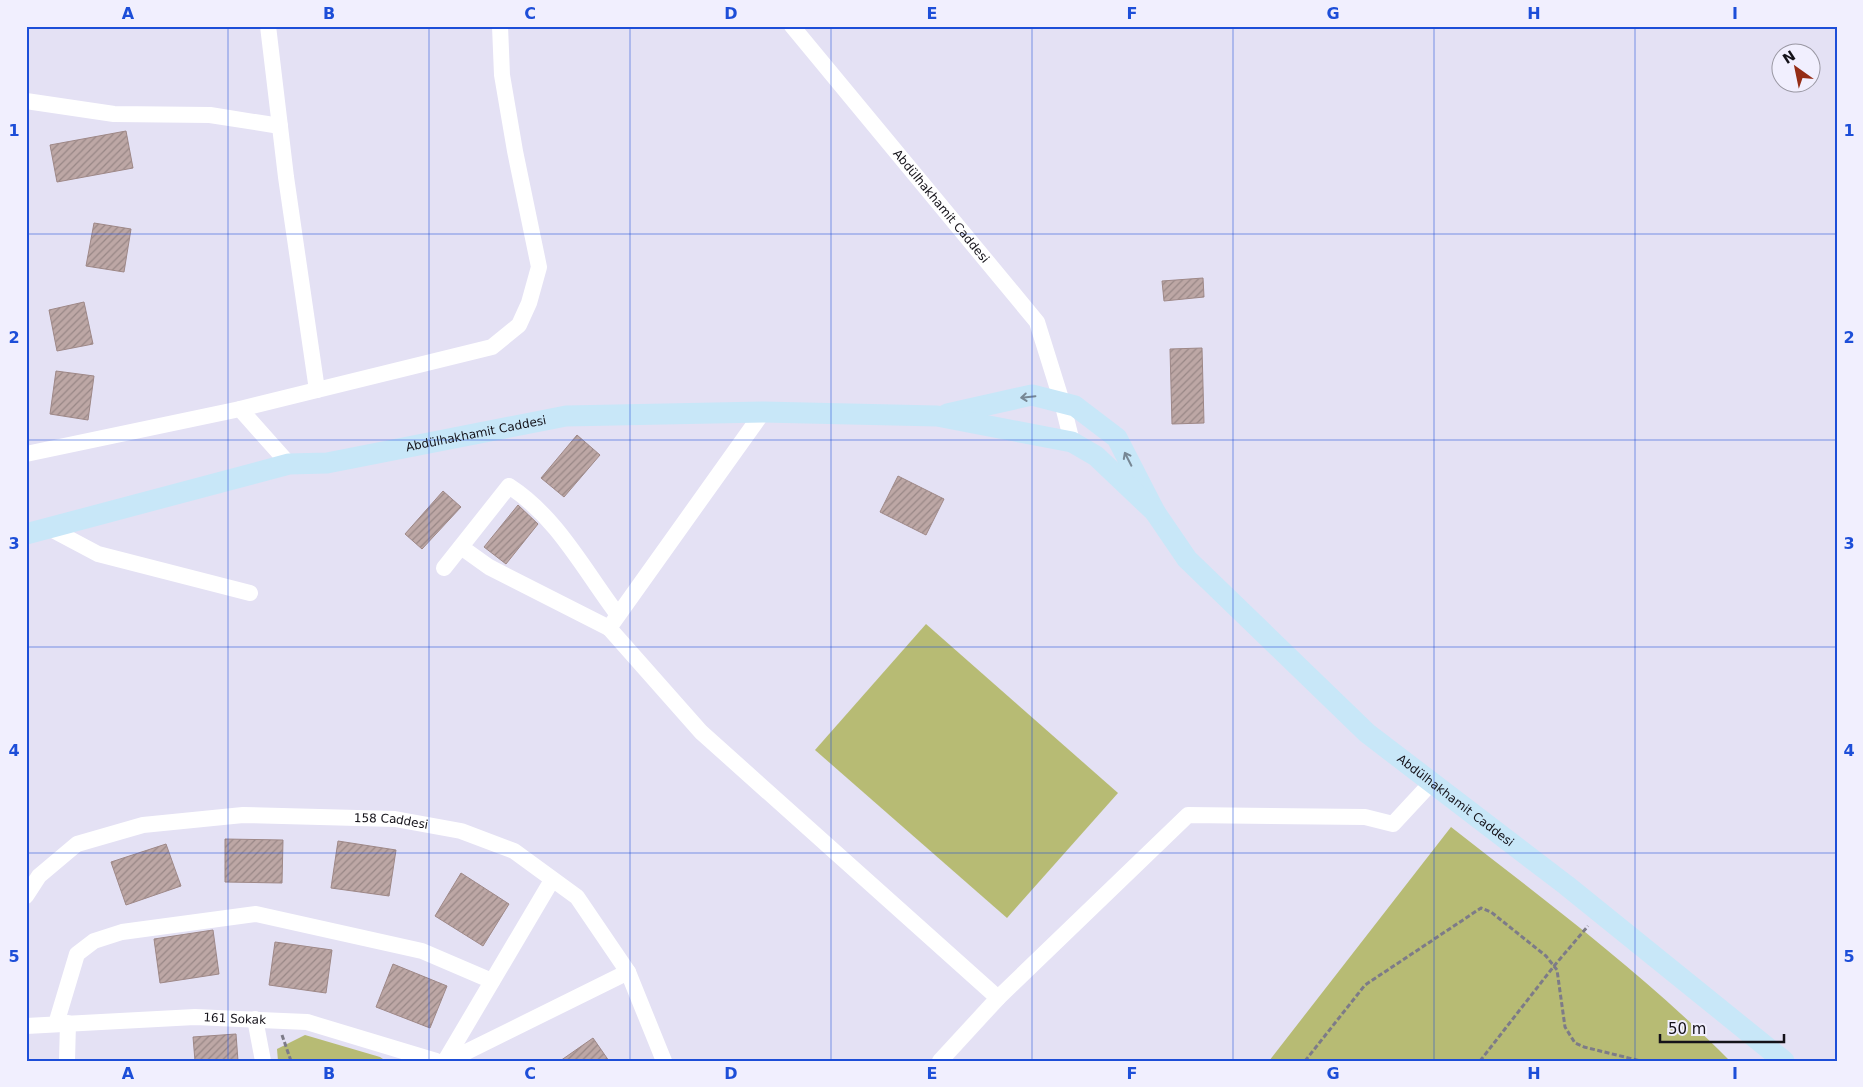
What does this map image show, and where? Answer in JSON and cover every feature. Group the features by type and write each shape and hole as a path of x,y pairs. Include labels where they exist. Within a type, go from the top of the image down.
{"main road":[{"name":"Abdülhakhamit Caddesi","path":"937,416 1032,395 1076,406 1117,438 1155,512 1187,559 1367,733 1566,885 1784,1061"},
{"name":"Abdülhakhamit Caddesi","path":"26,534 289,464 327,463 566,416 762,412 937,416 1072,442 1096,456 1155,512"}],"street":[{"path":"268,26 317,390"},
{"path":"26,454 240,409 492,347 519,325 529,303 539,267 515,151 502,75 500,26"},
{"name":"Abdülhakhamit Caddesi","path":"792,26 1038,322 1072,442"},
{"path":"26,101 114,114 210,115 280,126"},
{"path":"240,409 289,464"},
{"path":"608,628 762,412"},
{"path":"1096,456 1117,438"},
{"path":"444,568 509,486 532,502 550,521 618,615"},
{"path":"48,528 98,554 250,593"},
{"path":"461,547 489,567 608,628 701,732 998,998"},
{"path":"940,1061 998,998 1188,815 1365,817 1393,824 1432,782"},
{"name":"158 Caddesi","path":"26,896 39,876 77,844 143,825 243,816 394,819 461,831 514,851 577,897 628,972 664,1061"},
{"path":"447,1061 552,880"},
{"path":"67,1061 62,1024 77,954 94,941 122,932 256,914 422,951 492,981"},
{"path":"447,1061 628,972"},
{"name":"161 Sokak","path":"26,1026 195,1017 307,1022 436,1061"},
{"path":"255,1019 262,1061"}],"path":[{"path":"1305,1061 1365,985 1481,908 1491,912 1546,956 1554,966 1558,976 1565,1026 1575,1043 1641,1061"},
{"path":"1480,1061 1554,966 1594,919"},
{"path":"276,1020 291,1061"}],"green space":[{"path":"926,624 1118,793 1007,918 815,750"},
{"path":"1451,827 1559,911 1664,998 1730,1061 1269,1061"},
{"path":"305,1035 380,1057 386,1061 278,1061 277,1049"}],"building":[{"path":"126,131 133,168 57,182 50,145"},
{"path":"94,223 131,229 124,272 86,266"},
{"path":"1203,278 1204,297 1164,301 1162,281"},
{"path":"84,302 93,344 57,351 49,310"},
{"path":"1202,348 1204,423 1172,424 1170,349"},
{"path":"56,371 94,376 88,420 50,414"},
{"path":"577,435 600,455 564,497 541,478"},
{"path":"898,476 944,499 926,535 880,512"},
{"path":"443,491 461,507 422,549 405,534"},
{"path":"518,505 538,524 506,564 484,547"},
{"path":"225,839 283,840 282,883 225,882"},
{"path":"338,841 396,850 389,896 331,888"},
{"path":"166,844 181,886 126,905 111,862"},
{"path":"461,873 509,904 483,946 435,916"},
{"path":"213,930 219,974 160,983 154,939"},
{"path":"275,942 332,950 326,993 269,985"},
{"path":"393,964 447,986 430,1028 376,1007"},
{"path":"236,1034 238,1061 195,1061 193,1037"},
{"path":"593,1038 609,1061 560,1061"}]}
